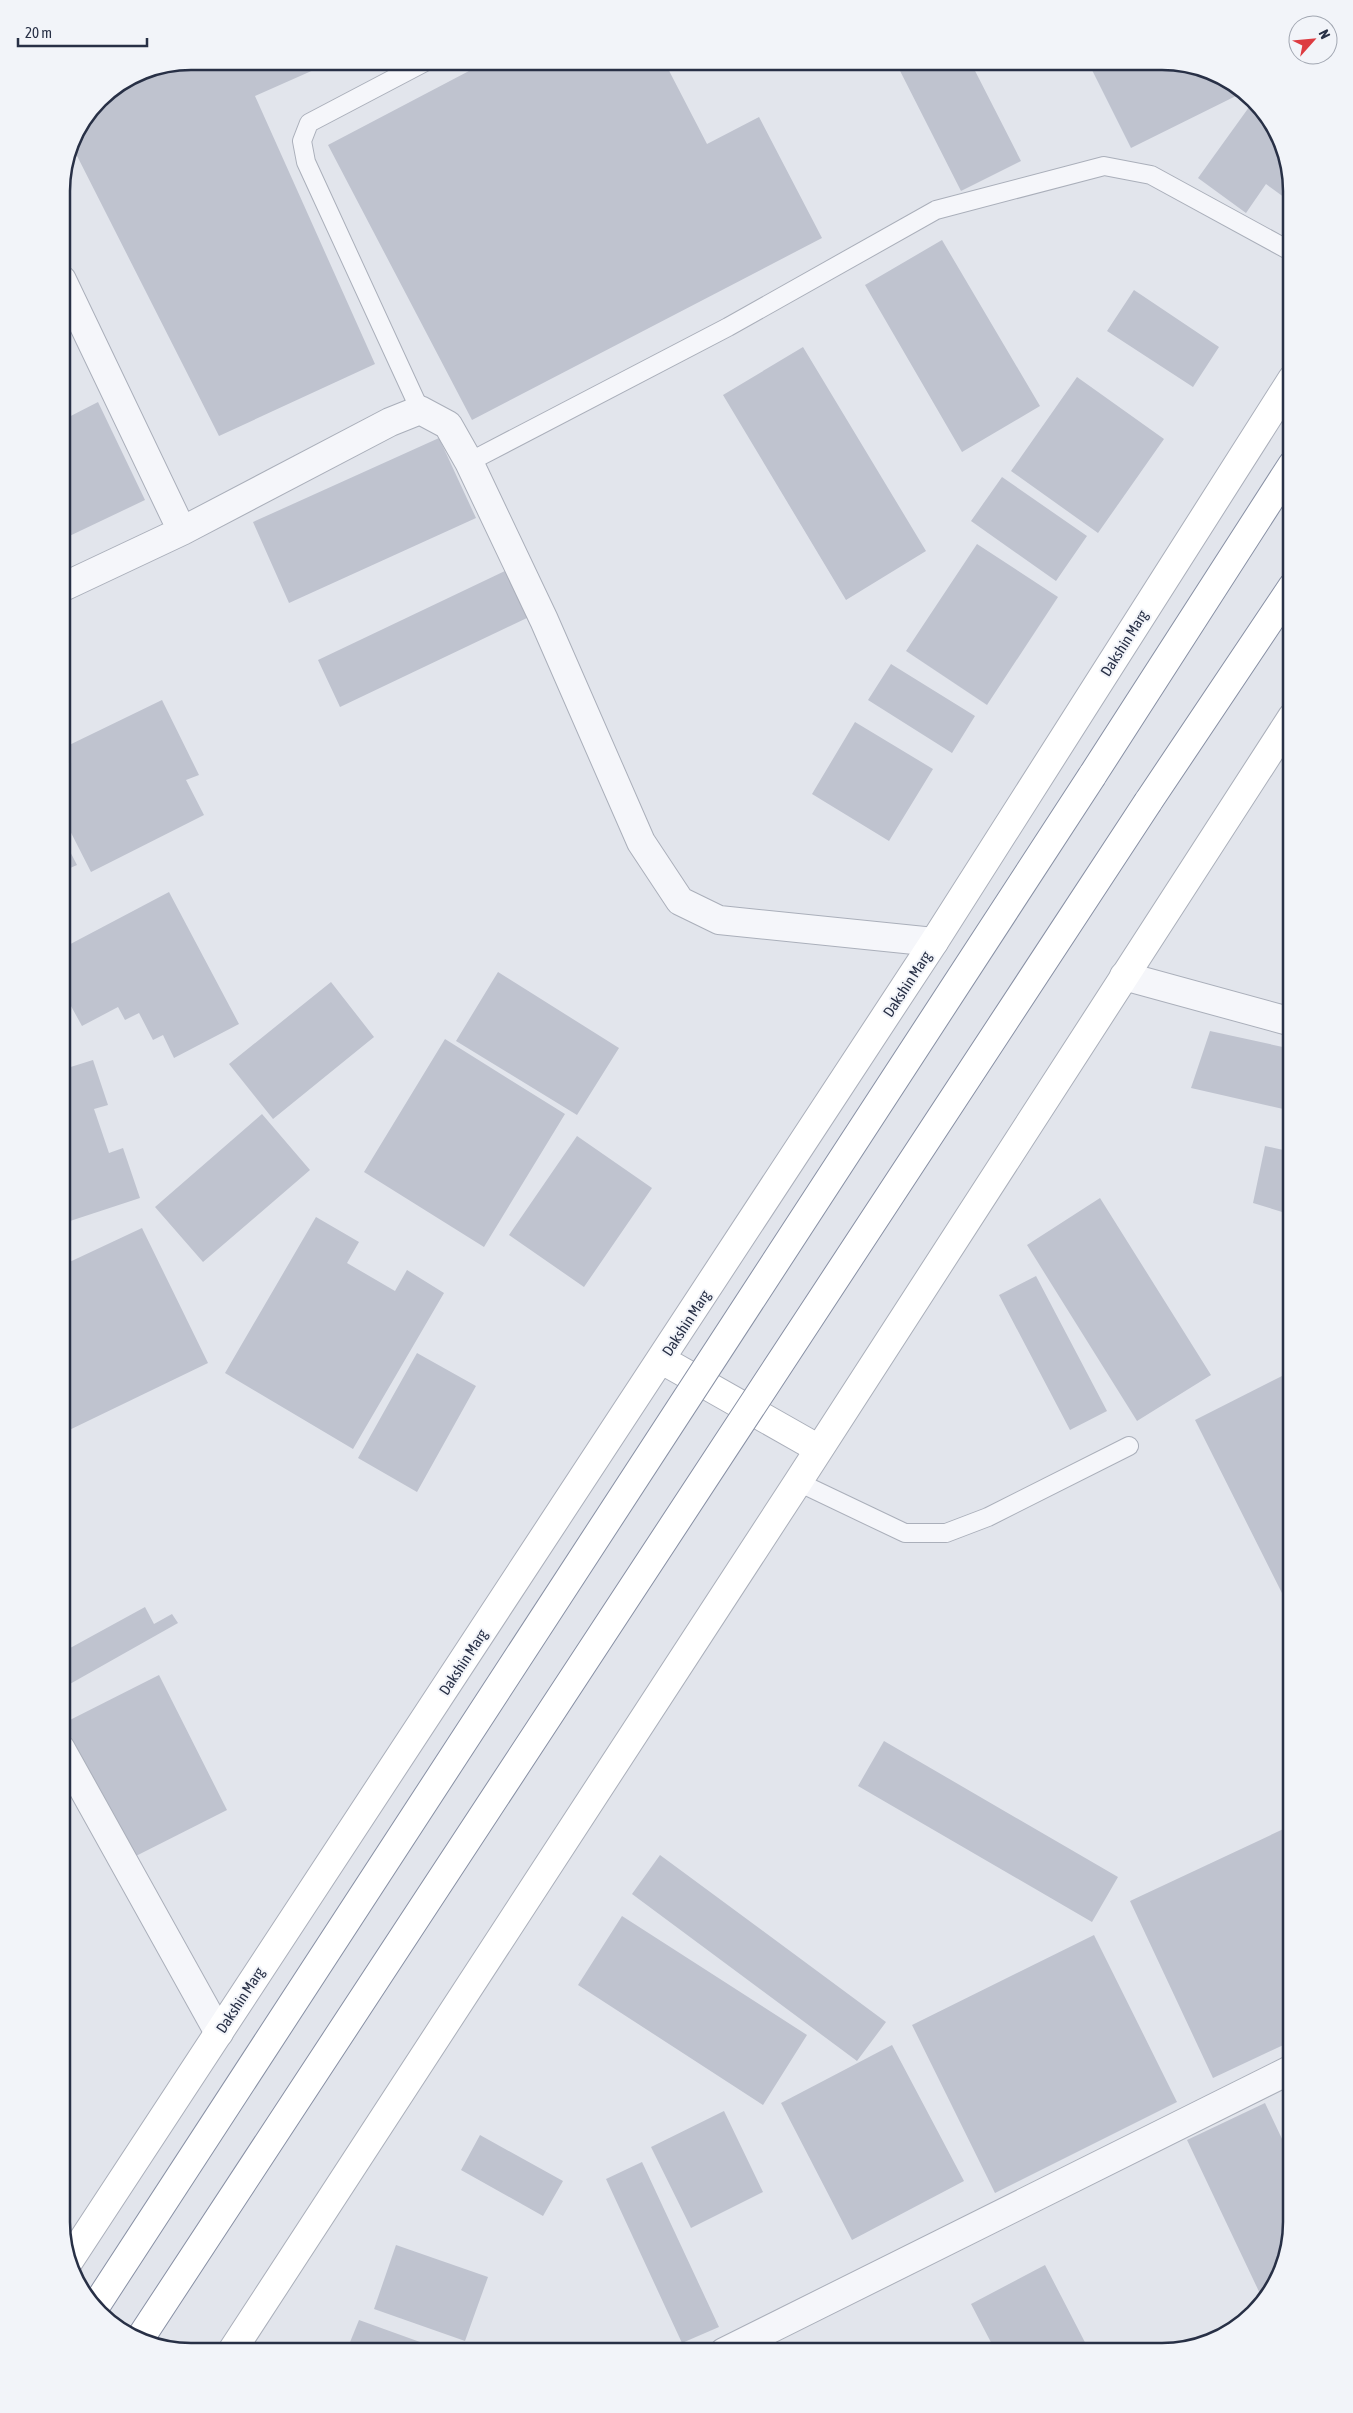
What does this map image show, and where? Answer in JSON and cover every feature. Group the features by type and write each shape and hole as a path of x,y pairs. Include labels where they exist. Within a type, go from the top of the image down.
{"main road":[{"name":"Dakshin Marg","path":"74,2253 662,1360 934,942 1283,394"},
{"path":"99,2301 1092,776 1283,479"},
{"path":"144,2333 1148,802 1283,600"},
{"path":"238,2343 798,1482 1283,731"},
{"path":"662,1360 819,1449"}],"street":[{"path":"70,297 182,531"},
{"path":"70,584 182,531 390,422 420,410 448,425 469,462 544,620 640,842 680,901 719,920 934,942"},
{"path":"1124,976 1283,1020"},
{"path":"70,1766 219,2033"},
{"path":"742,2343 1283,2073"}],"lane":[{"path":"411,70 310,123 302,141 306,162 420,410"},
{"path":"469,462 728,327 936,210 1095,168 1104,166 1152,175 1283,247"},
{"path":"798,1482 905,1533 946,1533 988,1517 1129,1446"}],"building":[{"path":"183,70 314,70 255,96 375,364 219,436 76,154 86,131 100,111 117,95 152,76"},
{"path":"471,70 669,70 707,144 759,117 822,238 472,420 328,145"},
{"path":"900,70 975,70 1021,161 961,191"},
{"path":"1092,70 1170,70 1185,72 1201,76 1236,96 1131,148"},
{"path":"1249,107 1258,117 1274,145 1281,168 1283,196 1266,184 1246,213 1198,178"},
{"path":"942,240 1040,406 962,452 865,285"},
{"path":"1134,290 1219,347 1193,387 1107,331"},
{"path":"803,347 926,551 846,600 723,395"},
{"path":"1077,377 1164,439 1098,533 1011,471"},
{"path":"98,402 145,500 70,536 70,416"},
{"path":"439,438 476,518 289,603 253,522"},
{"path":"1002,477 1087,536 1056,581 971,521"},
{"path":"977,544 1058,597 987,705 906,651"},
{"path":"507,570 529,617 340,707 318,660"},
{"path":"891,664 975,716 952,753 868,700"},
{"path":"162,700 199,775 186,780 204,815 91,872 70,831 70,745"},
{"path":"855,722 933,769 889,841 812,794"},
{"path":"70,851 77,865 70,868"},
{"path":"169,892 239,1024 174,1058 163,1035 153,1040 139,1013 125,1020 118,1007 82,1026 70,1004 70,944"},
{"path":"498,972 619,1048 577,1115 456,1041"},
{"path":"331,982 374,1037 273,1119 229,1064"},
{"path":"1210,1031 1283,1047 1283,1109 1191,1088"},
{"path":"445,1039 565,1114 484,1247 364,1172"},
{"path":"93,1060 108,1105 94,1109 109,1153 123,1148 140,1198 70,1221 70,1067"},
{"path":"262,1114 310,1170 203,1262 155,1207"},
{"path":"577,1136 652,1188 584,1287 509,1235"},
{"path":"1265,1146 1283,1150 1283,1212 1253,1203"},
{"path":"1100,1198 1211,1375 1137,1421 1027,1245"},
{"path":"316,1217 359,1242 347,1263 395,1291 407,1270 444,1293 353,1449 225,1373"},
{"path":"142,1228 208,1363 70,1430 70,1262"},
{"path":"1036,1276 1107,1411 1070,1430 999,1295"},
{"path":"417,1353 476,1386 417,1492 358,1458"},
{"path":"1283,1376 1283,1595 1195,1420"},
{"path":"145,1607 154,1624 172,1614 178,1623 70,1684 70,1648"},
{"path":"159,1675 227,1810 130,1859 70,1740 70,1720"},
{"path":"884,1741 1118,1877 1092,1922 858,1786"},
{"path":"1283,1829 1283,2045 1213,2078 1130,1901"},
{"path":"660,1855 886,2022 857,2061 632,1894"},
{"path":"622,1916 807,2035 763,2105 578,1985"},
{"path":"1094,1935 1177,2102 995,2193 912,2025"},
{"path":"892,2045 964,2181 852,2240 781,2103"},
{"path":"1265,2103 1283,2141 1283,2222 1279,2253 1274,2268 1260,2293 1187,2140"},
{"path":"724,2111 763,2192 691,2228 651,2147"},
{"path":"480,2135 563,2181 543,2216 461,2170"},
{"path":"642,2162 719,2327 682,2343 606,2179"},
{"path":"396,2245 488,2277 465,2341 374,2309"},
{"path":"1045,2265 1085,2343 991,2343 971,2304"},
{"path":"359,2320 423,2343 350,2343"}]}
